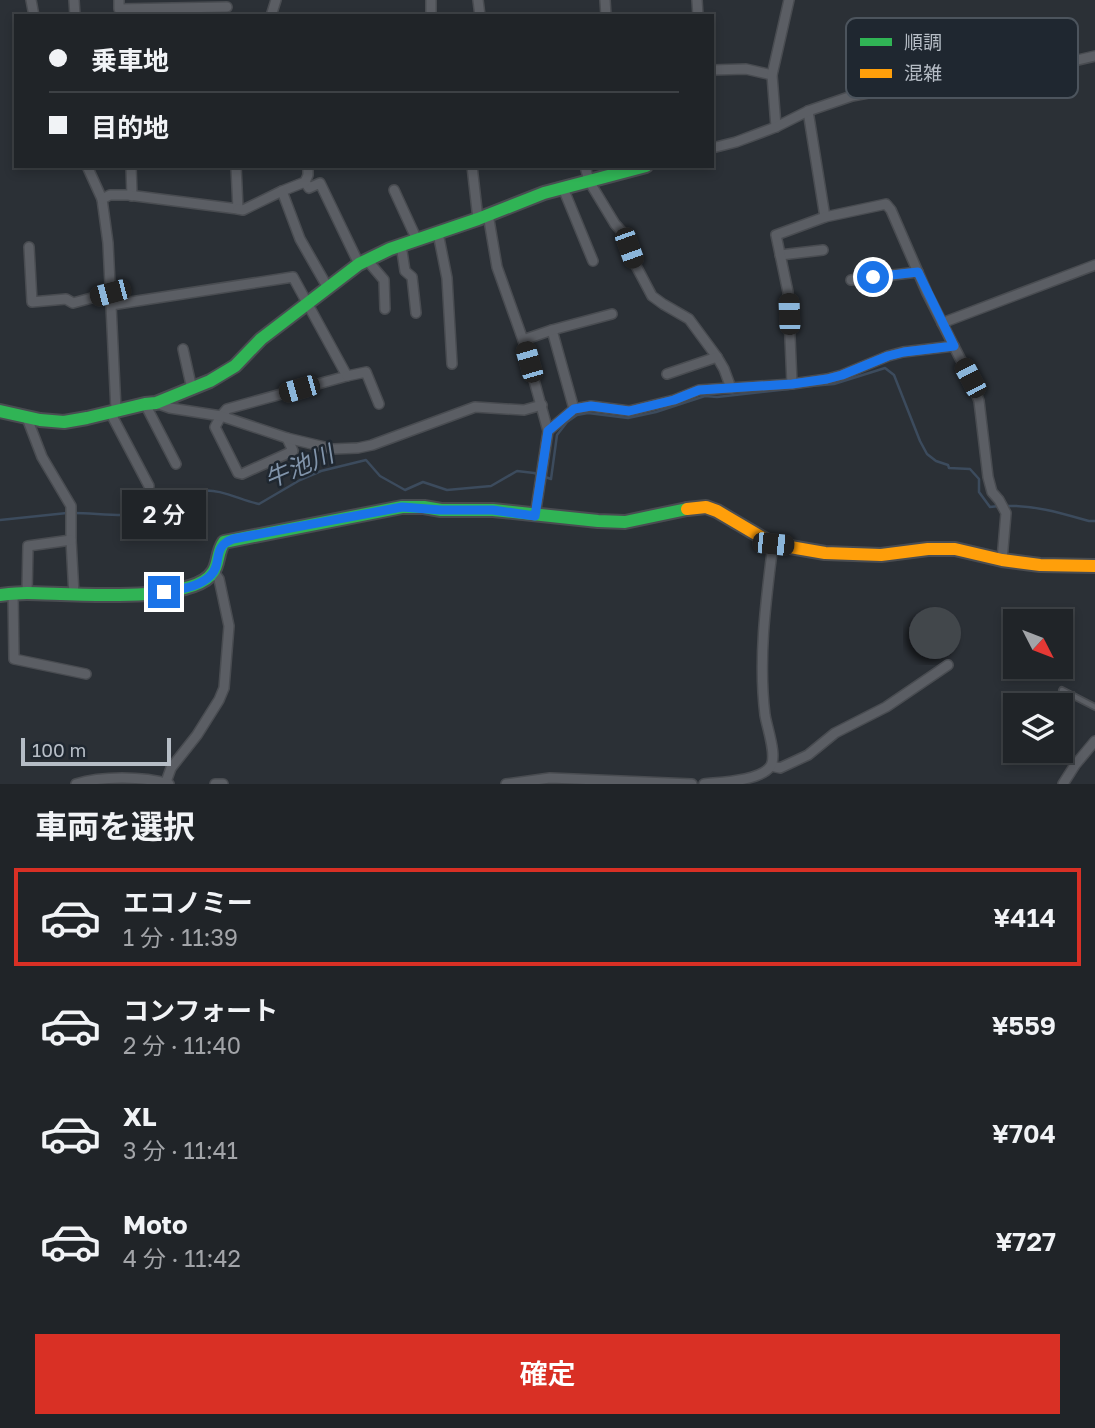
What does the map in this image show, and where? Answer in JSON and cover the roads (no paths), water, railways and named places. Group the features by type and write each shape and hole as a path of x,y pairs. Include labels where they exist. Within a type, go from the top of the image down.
{"street":[{"path":"120,0 119,9 227,7"},
{"path":"776,127 772,75 789,0"},
{"path":"714,70 746,69 772,75"},
{"path":"714,148 736,142 846,98"},
{"path":"808,111 825,217"},
{"path":"88,168 102,199 108,243 113,411 149,486"},
{"path":"131,168 132,196"},
{"path":"236,168 238,209"},
{"path":"102,199 110,195 132,196 243,211 305,182 308,168"},
{"path":"472,168 483,217 523,340 548,431 535,516"},
{"path":"586,168 589,181 624,234 634,262 652,296 689,319 717,357 731,388"},
{"path":"0,411 52,422 71,421 150,403 210,381 235,366 261,338 363,262 401,245 544,193 638,168"},
{"path":"305,182 309,188 320,183 363,262 384,280 385,309"},
{"path":"563,188 593,261"},
{"path":"394,190 417,240"},
{"path":"282,191 300,239 328,288"},
{"path":"792,384 788,292 776,235 825,217 886,204 979,401 988,477 992,492 1006,513 1002,561"},
{"path":"438,233 447,278 452,364"},
{"path":"401,245 405,271 412,276 416,313"},
{"path":"29,247 32,302 66,299 73,303 110,293"},
{"path":"780,255 823,250"},
{"path":"942,323 1095,265"},
{"path":"850,279 918,272"},
{"path":"111,305 293,276 347,376"},
{"path":"523,340 612,314"},
{"path":"552,330 574,409"},
{"path":"548,431 574,409 591,406 629,411 674,400 699,390 792,384 842,375 904,352 954,346"},
{"path":"183,348 191,388"},
{"path":"667,374 717,357"},
{"path":"287,438 293,450 242,474 237,473 215,427 227,409 366,372 379,404"},
{"path":"150,403 221,416 287,438 333,449 358,448 394,438 475,407 524,410 542,405"},
{"path":"150,403 176,464"},
{"path":"27,418 42,457 71,506 74,595"},
{"path":"13,594 144,594 184,589 204,581 214,572 219,549 225,542 402,507 493,510 598,522 625,522 694,507 706,507 773,544 825,553 881,555 928,549 955,550 1002,561 1095,566"},
{"path":"71,540 28,546 13,594 14,659 86,674"},
{"path":"704,784 762,780 771,766 773,757 765,715 763,678 764,624 773,544"},
{"path":"76,784 92,779 125,778 138,782 167,783 171,768 197,736 224,688 229,626 219,579 214,572"},
{"path":"771,766 780,768 808,755 835,733 886,707 948,665"},
{"path":"1063,784 1095,741"},
{"path":"506,784 550,778 692,784"},
{"path":"215,784 223,784"}],"lane":[{"path":"1062,691 1095,707"}],"waterway":[{"name":"牛池川","path":"799,387 834,384 885,368 894,375 927,454 949,468 970,469 979,479 979,492 990,507 999,506"},
{"name":"牛池川","path":"74,513 141,514 166,507 196,492 207,491 259,504 321,471 366,460 380,476 405,490 423,482 447,490 491,486 517,471 551,479 557,435 567,422 577,415 588,413 628,418 705,396 789,389"},
{"name":"牛池川","path":"1006,506 1038,508 1095,521"},
{"name":"牛池川","path":"0,520 67,513"}]}
